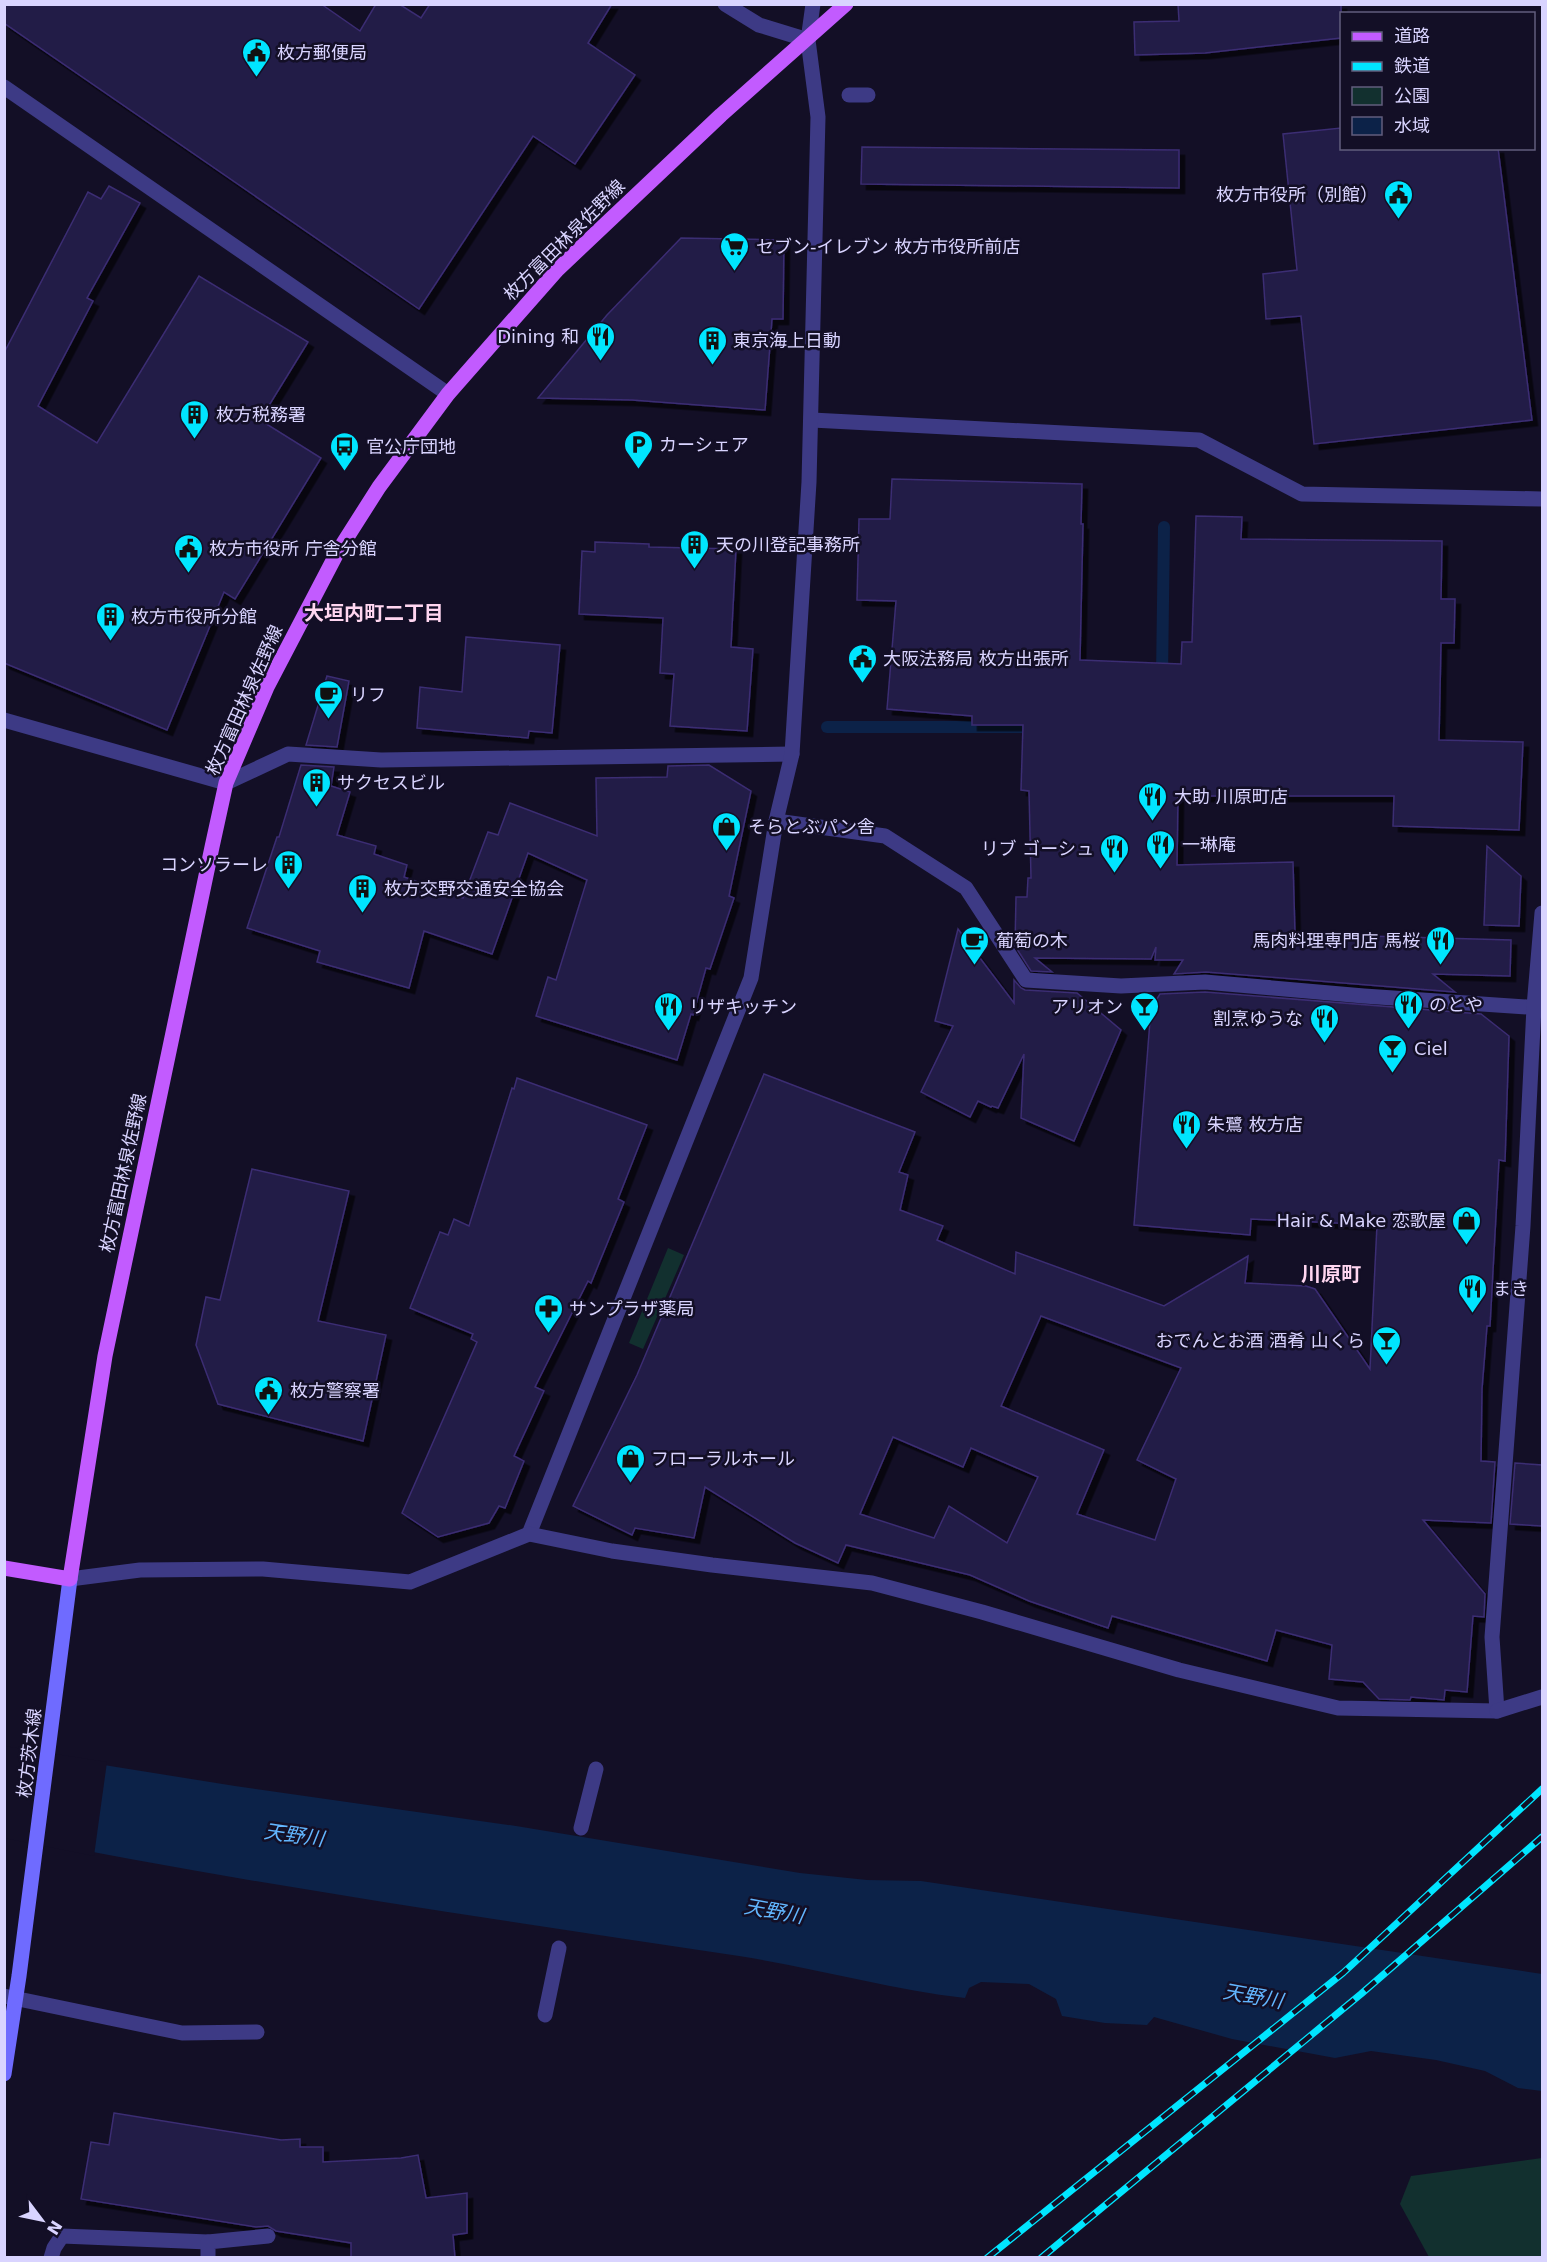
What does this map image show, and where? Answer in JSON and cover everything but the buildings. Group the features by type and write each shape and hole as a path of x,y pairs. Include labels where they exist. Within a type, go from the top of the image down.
{"main road":[{"name":"枚方富田林泉佐野線","path":"70,1579 105,1356 226,783 267,687 337,553 380,487 448,394 557,270 721,115 846,4"},
{"path":"4,1568 70,1579"},
{"name":"枚方茨木線","path":"4,2074 10,1998 19,1976 70,1579"}],"street":[{"path":"725,4 759,25 808,40"},
{"path":"529,1534 751,978 776,821 792,754 812,420 818,111 808,40 813,4"},
{"path":"4,87 448,394"},
{"path":"849,95 868,95"},
{"path":"812,420 1198,440 1302,494 1542,499"},
{"path":"4,720 226,783 288,753 381,760 792,754"},
{"path":"776,821 885,836 966,888 1026,980 1121,986 1205,982 1364,996 1538,1007"},
{"path":"1497,1711 1492,1637 1523,1226 1542,913"},
{"path":"70,1579 140,1570 263,1569 410,1582 529,1534 612,1551 701,1564 872,1583 982,1612 1179,1670 1338,1708 1497,1711 1542,1697"},
{"path":"581,1828 596,1769"},
{"path":"545,2015 559,1948"},
{"path":"10,1998 182,2033 257,2032"},
{"path":"51,2258 62,2236 208,2250 268,2236"}],"green space":[{"path":"668,1248 684,1255 643,1349 629,1343"},
{"path":"1542,2158 1542,2257 1429,2257 1400,2204 1411,2176"}],"water":[{"name":"天野川","path":"4,1749 235,1786 516,1826 800,1873 867,1880 921,1881 1542,1974 1542,2091 1518,2088 1485,2071 1436,2060 1371,2051 1335,2058 1232,2039 1154,2017 1147,2025 1105,2023 1062,2016 1056,1999 1029,1984 981,1982 969,1988 965,1998 937,1994 739,1956 279,1885 5,1835"}],"pier":[{"path":"4,1746 107,1762 94,1856 4,1838"}],"waterway":[{"path":"1162,677 1164,527"},
{"path":"827,727 1039,727"}],"railway":[{"path":"987,2258 1343,1973 1542,1789"},
{"path":"1041,2258 1361,1994 1542,1837"}],"place":[{"name":"枚方郵便局","path":"256,78"},
{"name":"枚方市役所（別館）","path":"1399,220"},
{"name":"セブン-イレブン 枚方市役所前店","path":"735,272"},
{"name":"Dining 和","path":"600,362"},
{"name":"東京海上日動","path":"712,366"},
{"name":"枚方税務署","path":"195,440"},
{"name":"カーシェア","path":"638,470"},
{"name":"官公庁団地","path":"345,472"},
{"name":"天の川登記事務所","path":"695,570"},
{"name":"枚方市役所 庁舎分館","path":"188,574"},
{"name":"枚方市役所分館","path":"110,642"},
{"name":"大阪法務局 枚方出張所","path":"862,684"},
{"name":"リフ","path":"329,720"},
{"name":"サクセスビル","path":"316,808"},
{"name":"大助 川原町店","path":"1153,822"},
{"name":"そらとぶパン舎","path":"727,852"},
{"name":"一琳庵","path":"1161,870"},
{"name":"リブ ゴーシュ","path":"1115,874"},
{"name":"コンソラーレ","path":"289,890"},
{"name":"枚方交野交通安全協会","path":"363,914"},
{"name":"葡萄の木","path":"975,966"},
{"name":"馬肉料理専門店 馬桜","path":"1441,966"},
{"name":"のとや","path":"1408,1030"},
{"name":"リザキッチン","path":"668,1032"},
{"name":"アリオン","path":"1144,1032"},
{"name":"割烹ゆうな","path":"1324,1044"},
{"name":"Ciel","path":"1393,1074"},
{"name":"朱鷺 枚方店","path":"1186,1150"},
{"name":"Hair & Make 恋歌屋","path":"1467,1246"},
{"name":"まき","path":"1472,1314"},
{"name":"サンプラザ薬局","path":"548,1334"},
{"name":"おでんとお酒 酒肴 山くら","path":"1386,1366"},
{"name":"枚方警察署","path":"269,1416"},
{"name":"フローラルホール","path":"630,1484"}],"district":[{"name":"大垣内町二丁目","path":"374,613"},
{"name":"川原町","path":"1331,1274"}]}
